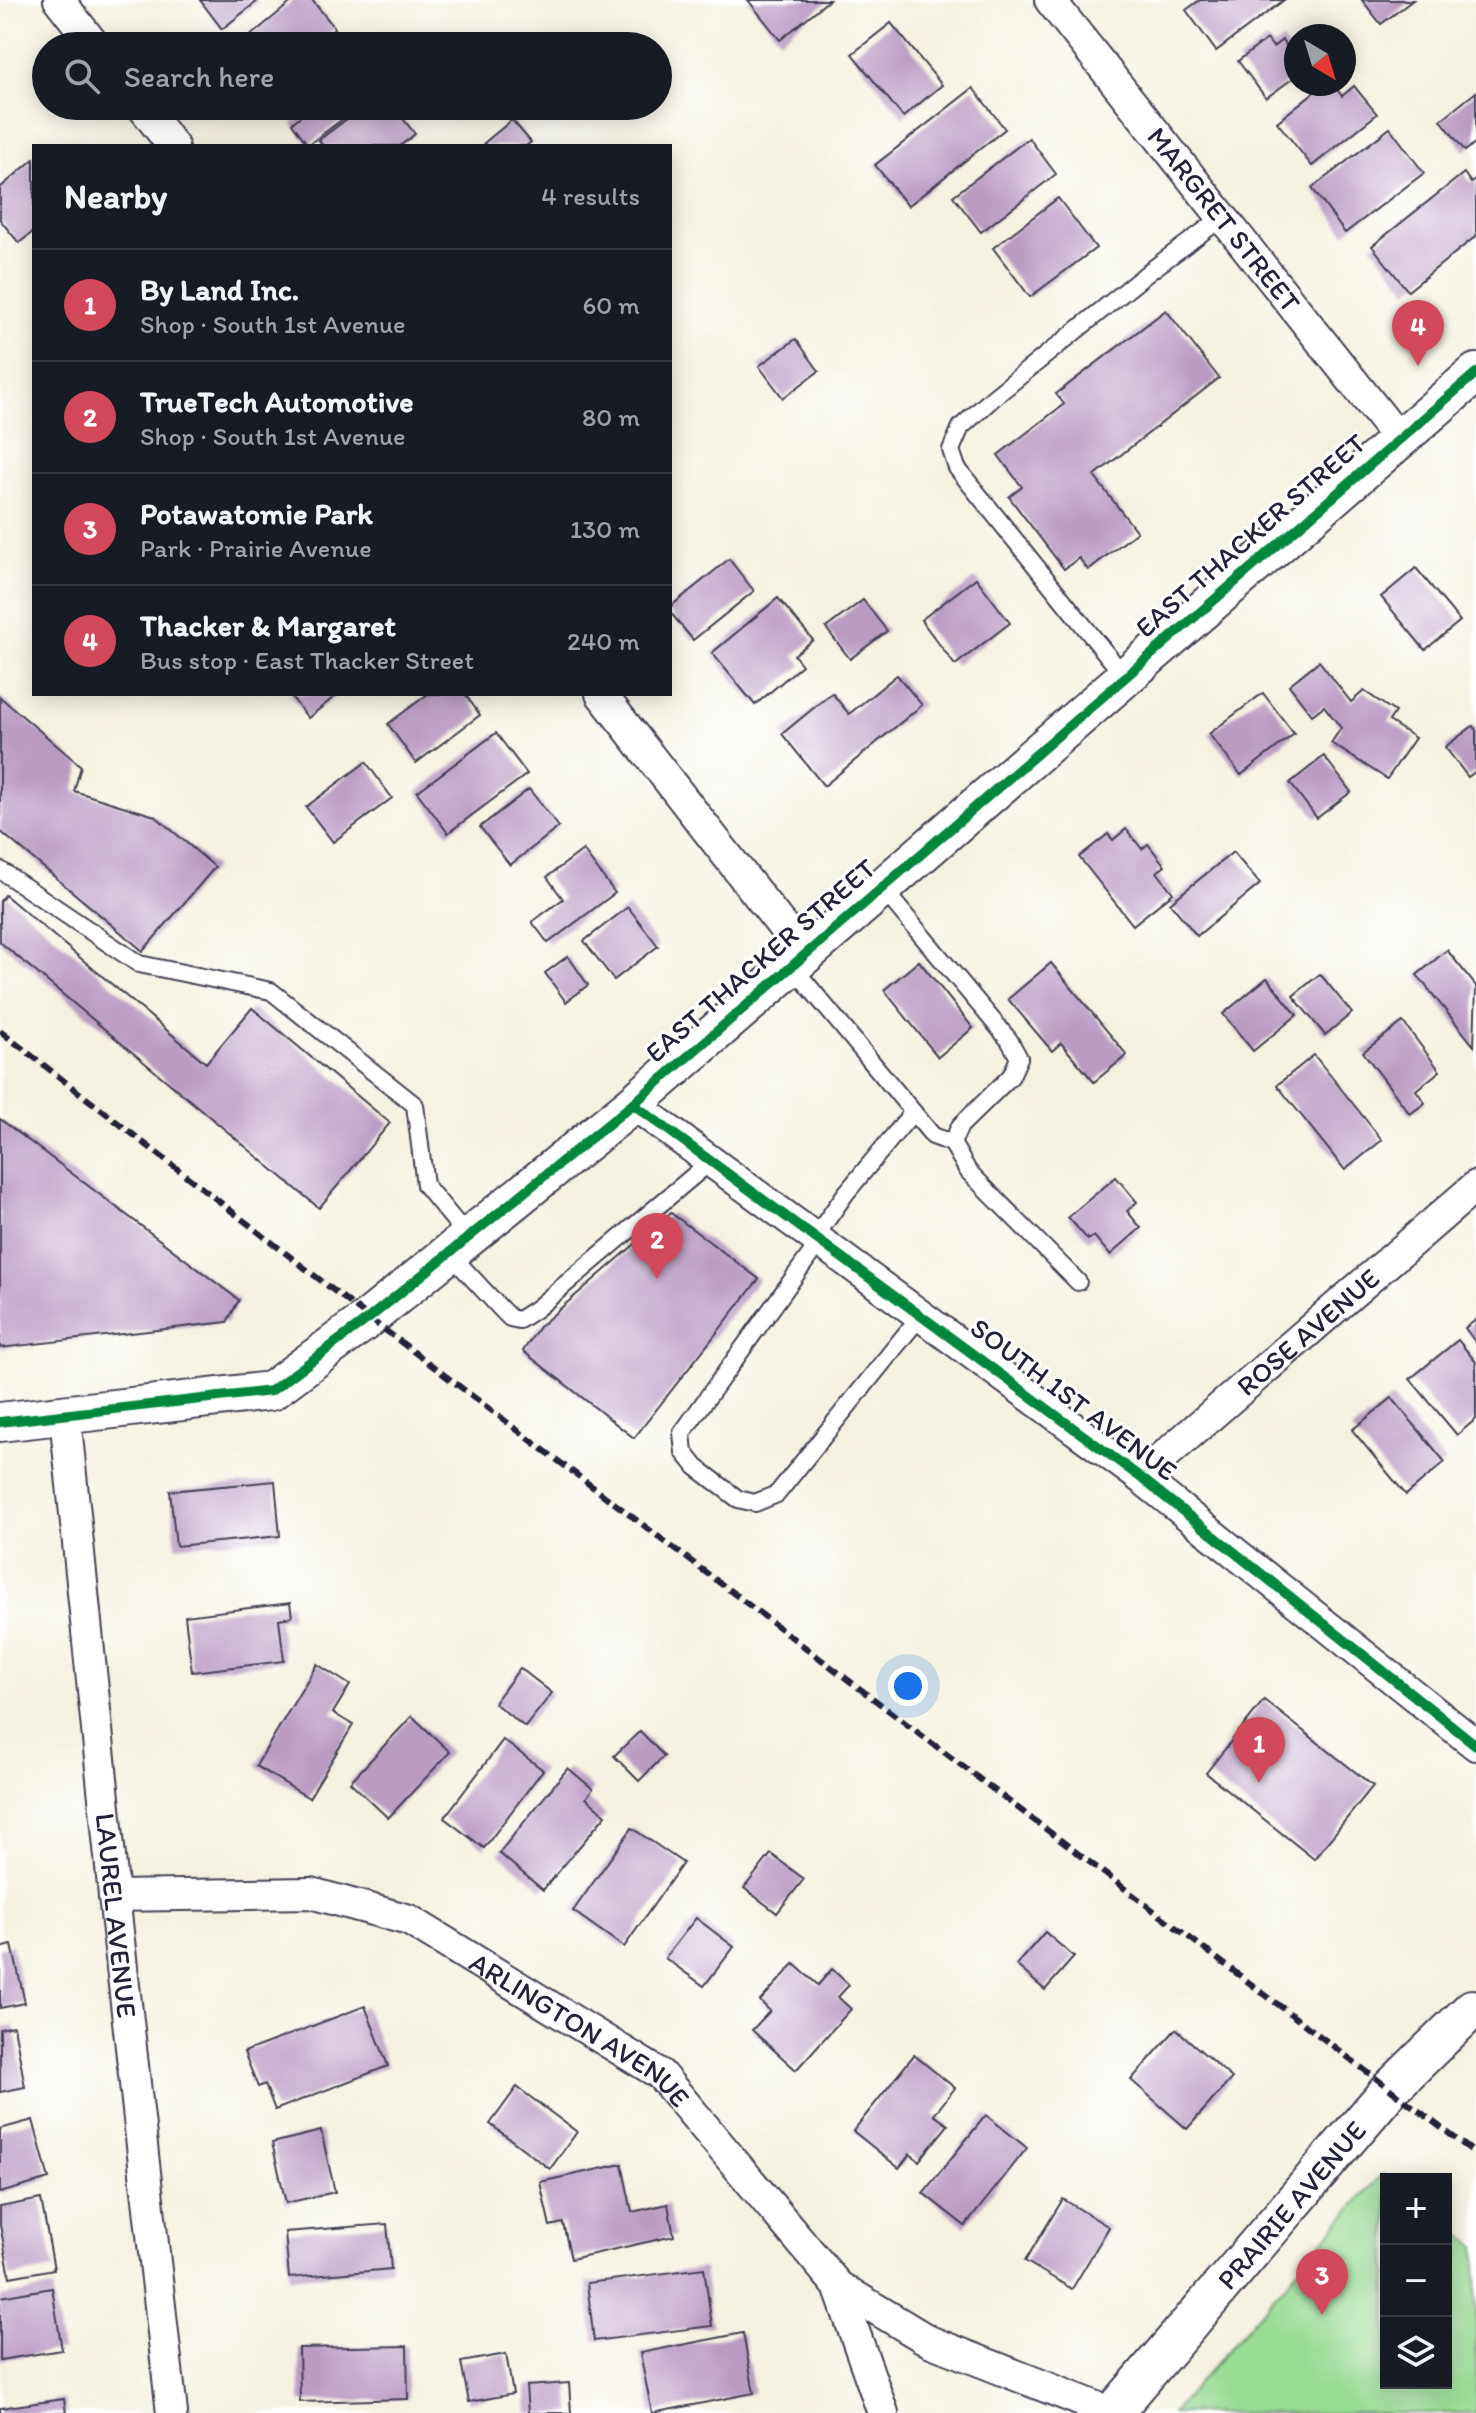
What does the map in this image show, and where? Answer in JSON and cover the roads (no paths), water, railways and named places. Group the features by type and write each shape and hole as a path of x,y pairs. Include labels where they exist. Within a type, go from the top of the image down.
{"street":[{"path":"59,0 84,32"},
{"name":"MARGRET STREET","path":"1050,0 1398,438"},
{"path":"153,120 171,144"},
{"name":"EAST THACKER STREET","path":"0,1422 271,1391 369,1318 633,1104 1476,373"},
{"path":"602,696 797,960"},
{"name":"SOUTH 1ST AVENUE","path":"633,1104 1140,1477 1476,1745"},
{"name":"ROSE AVENUE","path":"1140,1477 1476,1186"},
{"name":"LAUREL AVENUE","path":"65,1416 114,1896 172,2413"},
{"name":"ARLINGTON AVENUE","path":"114,1896 311,1893 409,1920 660,2074 838,2286 883,2413"},
{"name":"PRAIRIE AVENUE","path":"1112,2413 1391,2088 1475,2009"},
{"path":"838,2286 929,2341 1112,2413"}],"lane":[{"path":"1124,676 957,468 951,450 961,427 994,397 1150,271 1223,217"},
{"path":"0,870 139,964 271,991 415,1105 425,1185 459,1245 510,1318 519,1320 536,1309 711,1161"},
{"path":"881,887 1009,1040 1019,1058 1011,1076 960,1126 952,1143"},
{"path":"797,960 933,1136 952,1143 968,1171 1078,1282"},
{"path":"913,1112 846,1193 818,1239 682,1433 684,1452 696,1467 738,1499 755,1503 777,1494 921,1315"}],"railway":[{"path":"0,1031 369,1318 1476,2154"}],"place":[{"name":"Thacker & Margaret","path":"1418,366"},
{"name":"TrueTech Automotive","path":"657,1279"},
{"name":"By Land Inc.","path":"1259,1783"},
{"name":"Potawatomie Park","path":"1322,2315"}]}
